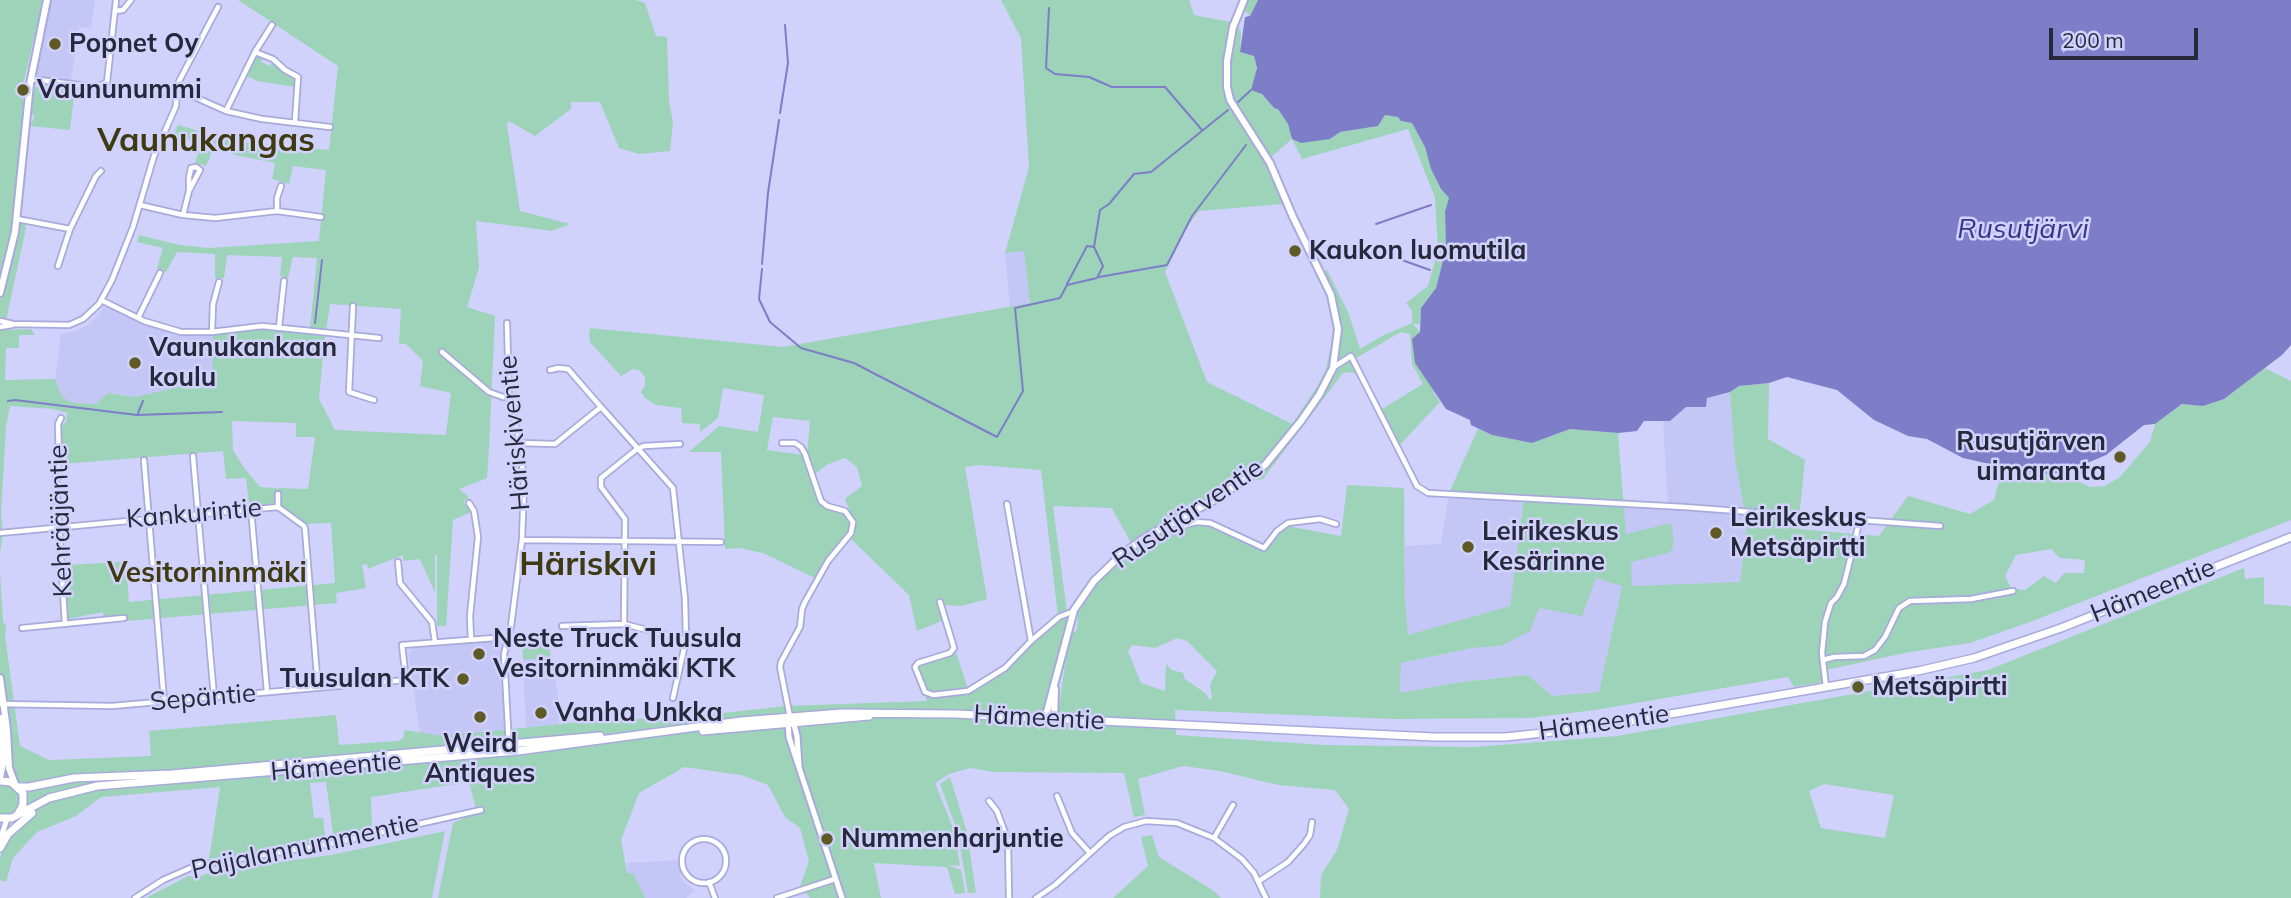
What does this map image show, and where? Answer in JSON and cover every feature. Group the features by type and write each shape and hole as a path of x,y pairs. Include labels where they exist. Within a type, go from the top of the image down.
{"main road":[{"path":"0,293 17,219 31,79 47,0"},
{"name":"Rusutjärventie","path":"1045,719 1074,610 1094,581 1122,554 1146,537 1218,498 1265,465 1307,412 1333,368 1338,329 1331,295 1270,163 1230,100 1227,61 1233,27 1244,0"},
{"path":"0,284 5,276"},
{"name":"Hämeentie","path":"7,818 58,796 97,786 891,713 1433,737 1505,737 1590,728 1918,671 1997,651 2291,537"},
{"path":"0,678 9,768 23,793 24,801 20,811 7,818"},
{"name":"Rusutjärventie","path":"1054,720 1055,687"},
{"path":"0,718 3,763 0,780"},
{"name":"Hämeentie","path":"0,780 29,787 74,778 172,774 509,748"},
{"path":"0,848 8,834 19,823 58,796"}],"street":[{"path":"31,79 97,87 107,82 116,0"},
{"path":"115,11 123,10 131,0"},
{"path":"0,321 13,324 69,325 83,320 102,300 120,261 154,156 176,106 181,77 218,7"},
{"path":"226,111 255,52 272,25"},
{"path":"255,52 273,59 285,71 298,77 295,122"},
{"path":"177,94 188,94 226,111 263,119 330,127"},
{"path":"183,215 191,168 196,167 200,170 198,177 189,191"},
{"path":"58,265 70,229 101,171"},
{"path":"277,211 281,186"},
{"path":"140,205 183,215 215,218 277,211 321,217"},
{"path":"17,219 70,229"},
{"path":"138,318 160,273"},
{"path":"279,327 284,281"},
{"path":"212,332 213,304 219,282"},
{"path":"102,300 168,330 212,332 246,327 279,327 379,338"},
{"path":"353,306 349,392 374,400"},
{"name":"Häriskiventie","path":"507,323 509,396 520,443 524,485 522,540 504,654 509,748"},
{"path":"0,327 13,324"},
{"path":"442,352 489,392 503,397 509,396"},
{"path":"1333,368 1352,356 1417,486 1428,494 1684,507 1940,526"},
{"path":"550,370 568,369 673,488 680,541 686,640 673,698"},
{"path":"520,443 555,444 601,407"},
{"name":"Kehrääjäntie","path":"61,418 58,424 59,460 56,478 65,624"},
{"path":"782,443 794,443 801,447 821,501 827,506 845,511 853,523 851,533 828,561 805,602 800,627 780,667 799,766 842,898"},
{"path":"624,624 625,519 601,487 601,478 637,449 644,446 680,444"},
{"path":"193,456 214,697"},
{"path":"144,460 164,701"},
{"path":"278,494 278,507"},
{"path":"469,503 474,511 478,537 470,616 471,640"},
{"path":"1007,504 1031,641"},
{"name":"Kankurintie","path":"0,533 278,507 305,529 318,688"},
{"path":"251,509 267,692"},
{"path":"1172,523 1182,526 1196,522 1210,523 1264,548 1276,531 1288,523 1320,519 1336,524"},
{"path":"1826,687 1823,660 1827,613 1844,584 1860,519"},
{"path":"522,540 721,541"},
{"path":"398,562 400,583 432,622 435,642 508,637"},
{"path":"1823,660 1864,656 1875,650 1885,637 1899,608 1910,601 1971,599 2013,591"},
{"path":"940,602 954,648 950,653 918,663 915,667 925,692 933,695 968,691 1005,668 1059,617 1074,610"},
{"path":"22,628 124,618"},
{"path":"562,626 624,624 686,640"},
{"name":"Sepäntie","path":"2,704 112,706 406,680 402,645 435,642"},
{"path":"1057,796 1072,833 1090,853"},
{"path":"989,802 997,811 1007,841 1009,898"},
{"path":"1214,838 1233,805"},
{"name":"Paijalannummentie","path":"135,898 163,880 195,866 330,844 481,810"},
{"path":"0,840 7,818"},
{"path":"1036,898 1055,885 1109,836 1124,827 1146,821 1177,823 1214,838 1242,859 1259,881 1266,898"},
{"path":"1259,881 1288,862 1310,835 1312,822"},
{"path":"696,840 714,842 721,847 725,856 722,872 709,882 692,879 683,866 684,852 696,840"},
{"path":"776,898 835,879"},
{"path":"709,882 715,898"}],"shaded area":[{"path":"50,0 95,0 91,28 79,27 70,86 34,82"},
{"path":"1024,250 1030,303 1010,307 1005,253"},
{"name":"Vaunukankaan koulu","path":"106,306 161,330 213,335 212,379 135,397 108,393 96,404 73,403 62,397 55,379 61,334 76,331 89,324"},
{"path":"1730,392 1735,460 1747,524 1740,582 1632,587 1622,500 1668,504 1663,421 1670,421 1686,407 1705,407 1707,398"},
{"path":"1449,493 1524,498 1510,606 1408,635 1405,546 1441,544"},
{"path":"1596,578 1622,585 1599,692 1552,696 1528,675 1461,682 1400,693 1401,663 1472,648 1501,646 1539,608"},
{"path":"502,641 505,731 443,736 420,734 409,656 412,648"},
{"path":"523,659 551,659 559,701 559,724 526,728"},
{"path":"679,860 681,876 685,883 695,890 686,898 645,898 634,874 627,874 627,863"}],"green space":[{"path":"0,0 43,0 21,93 24,104 14,224 11,244 0,277"},
{"path":"238,0 636,0 645,3 656,36 667,37 669,101 673,122 670,151 639,154 619,148 600,102 571,102 571,109 535,136 509,121 507,125 520,211 570,224 552,231 476,221 479,268 467,307 495,316 487,478 459,489 469,497 463,502 471,512 453,520 446,626 437,626 437,555 435,593 420,559 403,561 403,555 368,569 367,564 362,565 366,588 336,593 337,603 104,623 103,612 68,619 65,565 126,562 129,602 335,583 331,523 305,524 279,505 278,488 308,489 315,437 296,437 296,423 232,421 233,450 245,469 260,487 277,488 277,505 255,507 249,504 246,478 226,479 223,451 62,464 61,426 66,422 67,413 53,409 10,406 6,427 1,514 3,535 0,553 0,301 13,260 20,224 24,222 26,228 4,330 31,329 35,335 19,335 19,348 6,348 5,380 55,379 62,397 73,403 96,404 108,393 135,397 212,379 213,335 250,329 300,332 325,336 319,399 335,430 446,435 451,393 420,386 423,361 406,344 399,344 401,309 330,304 326,331 310,328 317,258 293,257 288,278 280,276 282,257 227,255 224,278 215,278 215,254 177,252 166,272 157,268 163,248 137,242 139,235 180,245 209,248 319,241 326,170 293,166 289,184 272,179 275,163 235,155 214,147 206,166 195,163 201,143 174,134 178,125 236,142 329,150 338,66"},
{"path":"1001,0 1189,0 1194,15 1231,22 1241,0 1258,0 1250,16 1243,9 1237,25 1241,31 1240,52 1254,56 1262,94 1274,108 1278,108 1288,124 1292,139 1330,139 1340,132 1378,126 1385,115 1412,123 1425,147 1431,169 1449,198 1445,211 1446,249 1436,288 1421,308 1420,324 1413,324 1420,332 1433,392 1440,402 1396,449 1377,412 1423,384 1412,364 1410,334 1401,332 1356,358 1359,375 1343,373 1263,479 1250,481 1175,524 1209,524 1265,551 1287,526 1341,536 1347,485 1404,488 1408,635 1510,606 1524,498 1449,493 1478,429 1492,435 1532,443 1570,429 1618,433 1626,534 1671,523 1673,533 1673,549 1668,553 1631,562 1632,586 1740,582 1747,524 1735,460 1730,392 1739,386 1769,383 1768,439 1805,460 1798,529 1879,536 1908,496 1970,514 1994,500 2003,467 2047,474 2057,480 2080,482 2090,487 2105,486 2120,477 2150,442 2155,424 2183,404 2203,406 2224,399 2265,368 2291,381 2291,520 1970,643 1910,652 1821,671 1823,682 1794,687 1788,677 1595,710 1529,718 1394,719 1175,710 1176,735 1324,745 1475,747 1617,736 1988,670 2244,568 2245,579 2264,577 2264,604 2291,606 2291,898 1320,898 1321,875 1337,850 1349,809 1335,790 1278,785 1220,771 1183,766 1138,779 1145,815 1134,817 1124,773 994,772 970,768 949,774 935,783 954,831 960,866 947,865 961,870 965,893 955,894 947,867 874,863 881,898 810,898 800,886 809,861 800,828 785,817 768,785 741,775 684,767 639,793 621,840 627,873 634,874 645,898 438,898 453,823 477,812 469,782 371,797 372,834 334,841 326,782 310,783 314,818 323,818 326,843 209,859 220,787 101,797 76,816 37,832 13,858 6,882 0,880 3,848 19,826 0,818 0,570 3,622 6,625 5,636 20,746 49,760 151,756 149,731 336,715 339,745 398,741 403,738 405,730 443,736 786,706 927,701 913,665 956,652 968,689 1000,670 1058,617 1041,470 979,465 965,467 987,599 962,606 944,605 944,620 917,631 909,595 850,538 854,522 845,499 862,486 857,467 845,458 826,465 813,476 807,454 810,421 773,417 767,450 803,455 819,502 827,508 847,514 851,523 849,532 815,578 763,553 740,548 725,549 721,452 689,452 719,426 758,432 764,395 723,388 718,418 700,432 700,424 682,423 681,408 656,405 645,398 641,392 645,386 645,377 639,370 633,369 621,376 590,342 589,335 590,328 783,347 1030,303 1024,251 1005,253 1029,167 1021,38","holes":["1408,129 1435,198 1438,250 1428,286 1406,303 1412,311 1412,323 1360,349 1348,312 1309,242 1270,158 1292,139 1302,159","1283,204 1330,303 1335,333 1333,350 1330,350 1326,369 1292,424 1207,382 1165,272 1187,227 1199,211","1053,506 1112,508 1132,545 1084,594 1077,630 1072,633 1066,658 1059,707 1044,707 1071,611 1067,612","2051,549 2060,558 2085,560 2084,573 2064,573 2056,583 2044,576 2025,590 2011,588 2005,576 2016,555","1596,578 1622,586 1599,692 1552,696 1528,675 1461,682 1400,693 1401,663 1472,648 1501,646 1530,631 1539,608 1582,616","1177,638 1187,641 1217,671 1210,685 1210,700 1205,693 1185,679 1183,673 1172,670 1166,664 1165,691 1141,683 1128,651 1132,645 1155,648","1824,784 1894,795 1885,838 1821,828 1809,791"]},
{"path":"256,56 263,57 261,62 270,66 272,62 295,77 295,87 257,81 245,75"},
{"path":"44,83 75,87 70,130 30,126 35,116 31,114 35,87"},
{"path":"548,637 551,659 523,659 522,639"},
{"path":"950,777 967,832 976,893 968,893 958,833 940,784"},
{"path":"445,831 432,898 146,898 188,876 198,877 213,871 331,855"},
{"path":"1152,835 1159,857 1221,898 1113,898 1148,866 1141,837"}],"water":[{"name":"Rusutjärvi","path":"1258,0 2291,0 2291,345 2282,355 2224,399 2203,406 2182,404 2155,424 2144,425 2106,455 2066,472 2047,474 1963,458 1927,439 1908,436 1874,420 1837,390 1787,377 1769,383 1739,386 1730,392 1707,398 1706,407 1686,407 1670,421 1644,421 1637,431 1618,433 1570,429 1532,443 1492,435 1471,425 1470,420 1446,409 1415,363 1412,339 1420,332 1421,308 1436,288 1446,249 1445,211 1449,198 1431,169 1425,147 1412,123 1385,115 1378,126 1340,132 1330,139 1301,143 1292,139 1288,124 1278,109 1262,94 1251,90 1257,68 1254,56 1240,52 1245,17 1250,16"}],"waterway":[{"path":"1049,8 1046,68 1055,74 1089,77 1112,87 1165,87 1202,130"},
{"path":"780,113 788,63 785,25"},
{"path":"1237,103 1251,90"},
{"path":"762,269 759,299 770,322 801,348 854,363 997,437 1023,391 1015,308 1060,298 1067,285 1097,278 1103,266 1094,247 1100,210 1109,204 1134,174 1151,172 1228,110"},
{"path":"762,264 768,193 779,120"},
{"path":"1099,277 1167,265 1192,216 1246,145"},
{"path":"1376,224 1431,205"},
{"path":"1067,284 1087,246 1094,247"},
{"path":"1399,259 1430,270"},
{"path":"315,323 322,260"},
{"path":"8,401 137,415 222,412"},
{"path":"138,413 143,401"}],"place":[{"name":"Popnet Oy","path":"55,44"},
{"name":"Vaununummi","path":"23,90"},
{"name":"Kaukon luomutila","path":"1295,251"},
{"name":"Vaunukankaan koulu","path":"135,363"},
{"name":"Rusutjärven uimaranta","path":"2120,457"},
{"name":"Leirikeskus Metsäpirtti","path":"1716,533"},
{"name":"Leirikeskus Kesärinne","path":"1468,547"},
{"name":"Neste Truck Tuusula Vesitorninmäki KTK","path":"479,654"},
{"name":"Tuusulan KTK","path":"463,679"},
{"name":"Metsäpirtti","path":"1858,687"},
{"name":"Vanha Unkka","path":"541,713"},
{"name":"Weird Antiques","path":"480,717"},
{"name":"Nummenharjuntie","path":"827,839"}],"district":[{"name":"Vaunukangas","path":"206,141"},
{"name":"Häriskivi","path":"588,565"},
{"name":"Vesitorninmäki","path":"207,574"}]}
